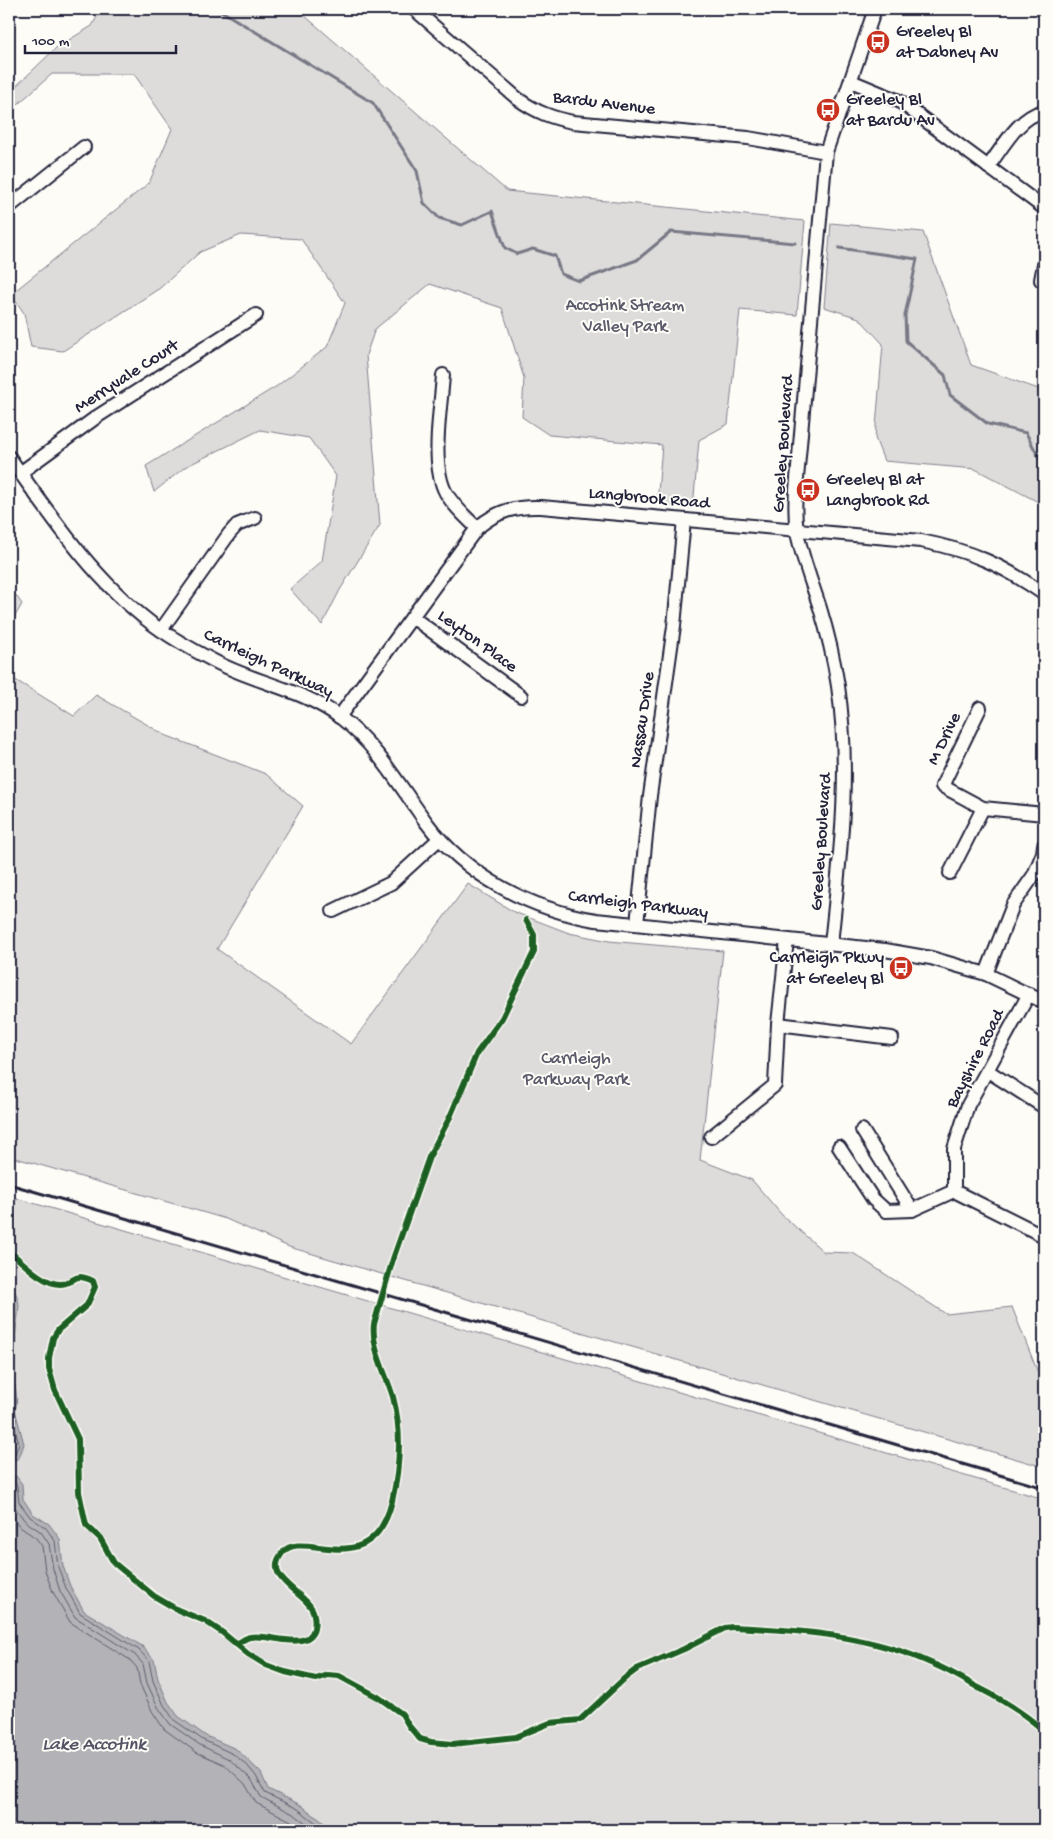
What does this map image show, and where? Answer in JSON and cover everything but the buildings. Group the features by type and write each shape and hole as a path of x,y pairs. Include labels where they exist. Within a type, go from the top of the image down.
{"street":[{"name":"Bardu Avenue","path":"414,9 518,99 548,117 573,122 748,138 826,152"},
{"name":"Greeley Boulevard","path":"831,944 845,798 843,723 830,646 804,564 797,530 796,490 826,152 875,9"},
{"path":"851,81 899,101 1044,208"},
{"path":"988,167 1021,124 1037,113 1044,111"},
{"path":"9,207 84,147"},
{"path":"1041,280 1044,264"},
{"name":"Merryvale Court","path":"20,473 98,416 256,315"},
{"path":"443,375 437,461 439,477 450,500 477,528"},
{"name":"Carrleigh Parkway","path":"9,457 94,570 131,607 161,630 217,663 307,698 339,717 381,757 439,839 482,875 503,888 528,901 578,917 885,950 931,958 986,974 1044,1002"},
{"name":"Langbrook Road","path":"339,717 477,528 510,508 524,506 921,541 947,546 997,564 1044,594"},
{"path":"161,630 228,534 238,525 255,518"},
{"name":"Nassau Drive","path":"637,924 650,796 674,626 684,520"},
{"name":"Leyton Place","path":"412,617 521,696"},
{"name":"M Drive","path":"980,708 942,786 984,808"},
{"path":"950,873 984,808 1044,814"},
{"path":"333,911 391,882 439,839"},
{"path":"986,974 1013,905 1034,875 1043,853 1044,845"},
{"path":"711,1137 775,1085 778,1024 787,940"},
{"name":"Bayshire Road","path":"954,1190 954,1149 968,1105 1029,994"},
{"path":"778,1024 892,1038"},
{"path":"988,1070 1044,1107"},
{"path":"862,1130 912,1210"},
{"path":"839,1147 872,1199 886,1211 912,1210 954,1190 1044,1236"}],"green space":[{"name":"Accotink Stream Valley Park","path":"101,9 297,9 507,191 805,221 797,315 740,310 728,424 699,440 693,508 657,504 662,445 549,435 522,417 524,378 502,308 430,284 375,329 366,355 380,525 340,590 322,625 290,589 322,561 336,476 309,438 260,430 185,467 154,492 146,466 277,386 327,347 345,303 301,239 241,235 200,252 160,288 63,351 31,347 24,313 11,294 149,183 172,129 134,74 52,74 9,112 9,93 57,47 92,26"},
{"path":"831,223 923,232 971,365 1044,391 1044,505 975,469 884,461 875,438 883,344 859,318 824,307"},
{"path":"9,586 22,604 9,627"},
{"name":"Carrleigh Parkway Park","path":"9,676 74,716 96,695 165,735 266,774 303,806 217,949 351,1044 468,884 514,912 569,933 609,941 723,951 700,1160 752,1180 782,1215 824,1252 853,1253 946,1314 1012,1307 1044,1388 1044,1467 289,1247 226,1219 9,1156"},
{"path":"9,1196 1044,1499 1044,1830 9,1830"}],"water":[{"path":"9,1283 17,1295 19,1306 15,1350 11,1363 16,1393 15,1410 24,1444 19,1458 9,1463"},
{"name":"Lake Accotink","path":"9,1475 16,1476 22,1484 23,1499 33,1514 49,1524 60,1539 63,1566 70,1586 84,1611 142,1646 154,1660 158,1679 168,1702 178,1716 206,1736 236,1749 261,1773 268,1789 301,1805 333,1830 9,1830"}],"waterway":[{"path":"218,9 373,103 417,171 424,203 439,218 462,225 492,211 505,248 517,254 533,249 555,256 561,274 579,281 637,260 671,232 795,243"},
{"path":"839,248 917,259 905,315 906,341 945,375 950,395 988,424 1026,433 1044,467"}],"railway":[{"path":"9,1184 1044,1488"}],"cycle path":[{"path":"236,1644 248,1638 259,1636 292,1641 302,1640 310,1636 314,1628 314,1615 311,1607 288,1586 277,1571 277,1562 283,1552 293,1546 337,1549 354,1547 369,1541 382,1526 395,1488 399,1436 393,1397 377,1352 374,1324 393,1259 429,1157 450,1117 477,1053 502,1018 534,952 534,935 526,920"},
{"path":"9,1251 33,1272 47,1281 61,1284 77,1277 93,1281 95,1287 87,1305 58,1330 53,1338 49,1369 55,1390 78,1439 79,1492 86,1525 100,1538 114,1563 154,1596 178,1610 205,1621 248,1654 266,1665 285,1672 316,1679 328,1675 339,1676 378,1697 402,1714 420,1739 453,1744 516,1737 550,1723 580,1720 637,1669 684,1649 725,1628 732,1627 809,1632 885,1646 944,1669 995,1696 1020,1712 1044,1731"}],"place":[{"name":"Greeley Bl at Dabney Av","path":"878,42"},
{"name":"Greeley Bl at Bardu Av","path":"828,110"},
{"name":"Greeley Bl at Langbrook Rd","path":"808,490"},
{"name":"Carrleigh Pkwy at Greeley Bl","path":"901,968"}]}
